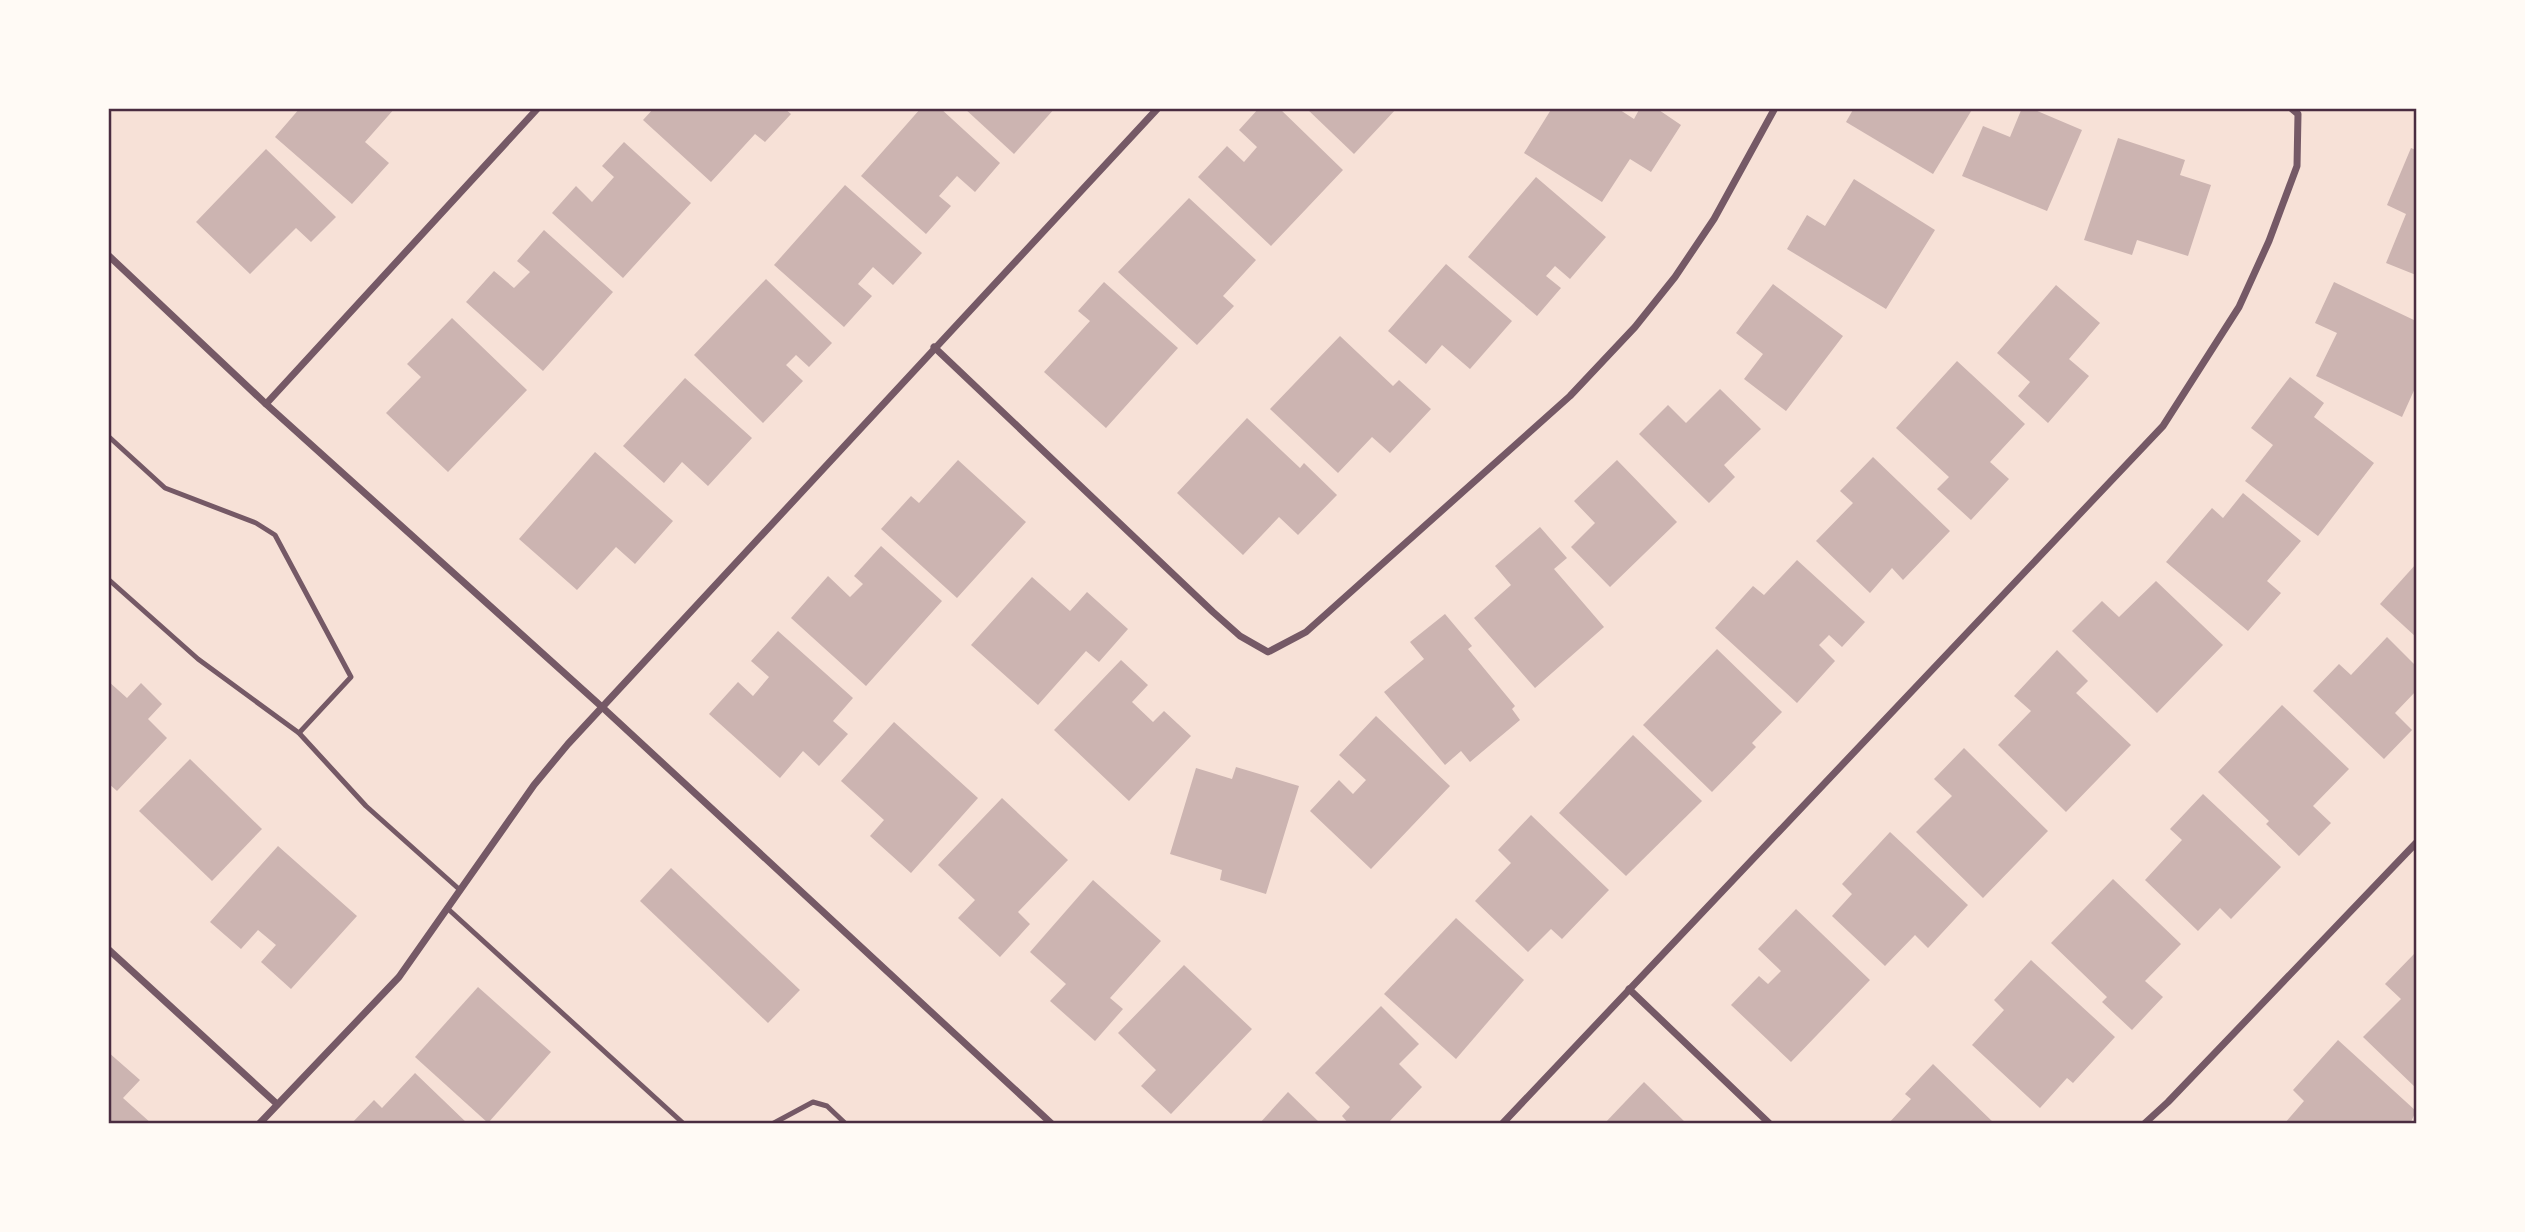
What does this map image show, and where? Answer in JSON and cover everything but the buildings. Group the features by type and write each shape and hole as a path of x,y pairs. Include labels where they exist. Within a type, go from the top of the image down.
{"street":[{"path":"266,404 538,108"},
{"path":"259,1124 399,977 534,785 602,708 1158,108"},
{"path":"934,347 1222,620 1268,653 1306,632 1570,396 1635,327 1675,277 1714,219 1776,108"},
{"path":"1502,1124 2163,426 2239,307 2269,240 2297,166 2294,111"},
{"path":"108,255 266,404 602,708 1052,1124"},
{"path":"2144,1124 2417,843"},
{"path":"108,948 277,1104"},
{"path":"1629,989 1770,1124"}],"lane":[{"path":"108,436 165,488 256,523 275,535 351,677 299,733"},
{"path":"108,579 198,659 299,733 366,806 460,890"},
{"path":"447,908 684,1124"},
{"path":"772,1124 813,1101 827,1106 846,1124"}]}
